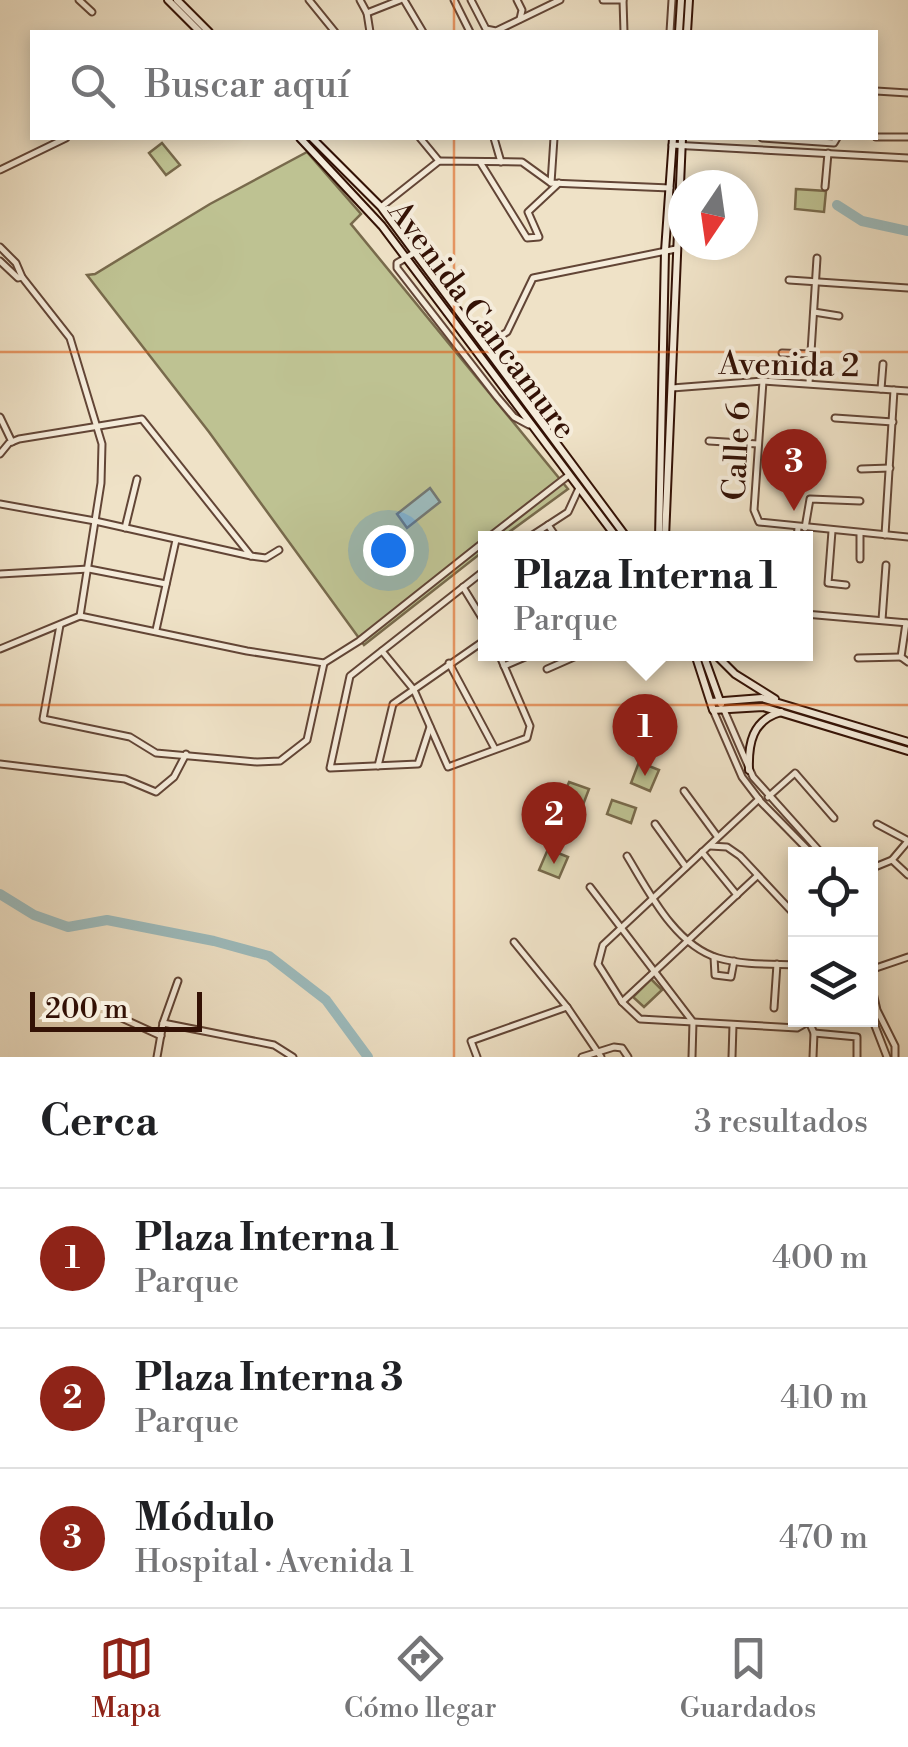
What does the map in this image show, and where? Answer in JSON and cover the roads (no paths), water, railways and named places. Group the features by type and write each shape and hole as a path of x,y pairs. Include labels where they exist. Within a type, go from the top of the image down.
{"main road":[{"path":"168,0 198,30"},
{"path":"176,0 198,30"},
{"path":"679,30 681,0"},
{"path":"688,30 689,0"},
{"name":"Avenida Cancamure","path":"302,140 410,255 484,346 612,531"},
{"name":"Avenida Cancamure","path":"314,140 380,207 476,351 533,427 549,441 621,531"},
{"path":"673,170 677,141"},
{"path":"677,141 677,170"},
{"path":"662,531 660,394 668,213"},
{"path":"662,531 676,260"},
{"path":"698,661 716,705"},
{"path":"705,661 716,705"},
{"path":"723,661 735,674 781,702"},
{"path":"716,705 762,698 908,742"},
{"path":"716,705 783,712 908,751"},
{"path":"749,770 748,750 753,733 765,720 783,712"}],"street":[{"path":"79,0 92,12"},
{"path":"309,0 333,30"},
{"path":"360,0 370,30"},
{"path":"367,14 402,0 422,30"},
{"path":"454,0 469,30"},
{"path":"470,0 489,30"},
{"path":"517,0 522,10 520,19"},
{"path":"492,30 560,0"},
{"path":"603,0 623,0 624,30"},
{"path":"670,30 672,0"},
{"path":"522,10 530,13"},
{"path":"878,92 908,93"},
{"path":"878,137 908,137"},
{"path":"0,170 62,140"},
{"path":"422,140 439,161"},
{"path":"495,140 501,162"},
{"path":"551,183 554,140"},
{"path":"677,141 908,158"},
{"path":"825,187 828,154"},
{"path":"380,207 439,161 522,162 551,183 668,188"},
{"path":"480,162 527,238 540,237 528,212 560,183"},
{"path":"344,183 351,177"},
{"path":"0,247 70,338 102,444 80,616"},
{"path":"476,351 507,332 533,278 668,250"},
{"path":"410,255 397,263 397,268 514,417 533,427"},
{"path":"809,383 817,258"},
{"path":"0,262 18,278 22,277"},
{"path":"789,280 908,288"},
{"path":"814,312 839,316"},
{"path":"782,353 811,354"},
{"path":"881,389 883,364"},
{"path":"660,394 670,388 661,381"},
{"name":"Avenida 2","path":"670,388 763,381 908,391"},
{"name":"Calle 6","path":"763,381 754,510 759,522 802,528"},
{"path":"886,536 894,390"},
{"path":"0,417 12,442"},
{"path":"836,418 892,422"},
{"path":"0,454 12,442 142,419 251,556"},
{"path":"709,440 758,444"},
{"path":"861,469 890,468"},
{"path":"498,531 569,474"},
{"path":"125,528 137,479"},
{"path":"539,531 568,512 579,488"},
{"path":"800,531 810,499 860,501"},
{"path":"0,504 251,556 266,558 279,550"},
{"path":"548,525 552,531"},
{"path":"802,528 908,537"},
{"path":"832,531 828,583 846,585"},
{"path":"860,534 860,559"},
{"path":"156,631 176,540"},
{"path":"0,636 1,649 80,616 324,663 359,641 478,547"},
{"path":"882,620 886,564"},
{"path":"0,574 89,569 166,584"},
{"path":"430,727 418,764 330,768 350,676 478,576"},
{"path":"464,587 478,611"},
{"path":"813,615 907,623 900,656"},
{"path":"60,624 43,719 130,736 156,753 257,762 288,758 304,746 309,734 324,663"},
{"path":"378,766 393,704 478,644"},
{"path":"382,651 414,690 448,766 527,738 530,726 502,661"},
{"path":"858,658 900,656 908,662"},
{"path":"504,666 516,661"},
{"path":"546,668 564,661"},
{"path":"449,662 494,749"},
{"path":"716,705 749,770 768,797 815,847"},
{"path":"716,705 742,777 805,847"},
{"path":"0,764 125,779 156,792 174,777 186,754"},
{"path":"768,797 795,773 834,818"},
{"path":"684,790 717,836"},
{"path":"759,799 603,946 598,958 600,972 640,1019 799,1027"},
{"path":"655,824 686,867"},
{"path":"877,824 908,840 892,860 878,866"},
{"path":"710,846 728,847 788,908"},
{"path":"702,852 737,894"},
{"path":"626,856 688,941 714,957 734,962 788,965"},
{"path":"892,860 908,876"},
{"path":"622,1002 757,876"},
{"path":"590,886 693,1022 692,1057"},
{"path":"514,942 600,1054"},
{"path":"714,957 713,970 722,977 731,977 734,962"},
{"path":"878,967 908,957"},
{"path":"774,1008 777,964"},
{"path":"157,1057 163,1023 178,981"},
{"path":"477,1057 471,1041 568,1008"},
{"path":"878,1012 898,1057"},
{"path":"115,1015 161,1036"},
{"path":"163,1023 274,1045 293,1057"},
{"path":"732,1057 733,1024"},
{"path":"813,1027 813,1057"},
{"path":"875,1027 887,1057"},
{"path":"814,1034 855,1036 856,1057"},
{"path":"582,1057 619,1047 628,1057"}],"water":[{"path":"430,488 440,502 407,528 397,514"}],"waterway":[{"path":"837,205 862,221 908,231"},
{"path":"0,894 34,915 68,927 107,920 269,956 326,1000 368,1057"}],"place":[{"name":"Módulo","path":"794,511"},
{"name":"Plaza Interna 1","path":"645,776"},
{"name":"Plaza Interna 3","path":"554,864"}]}
